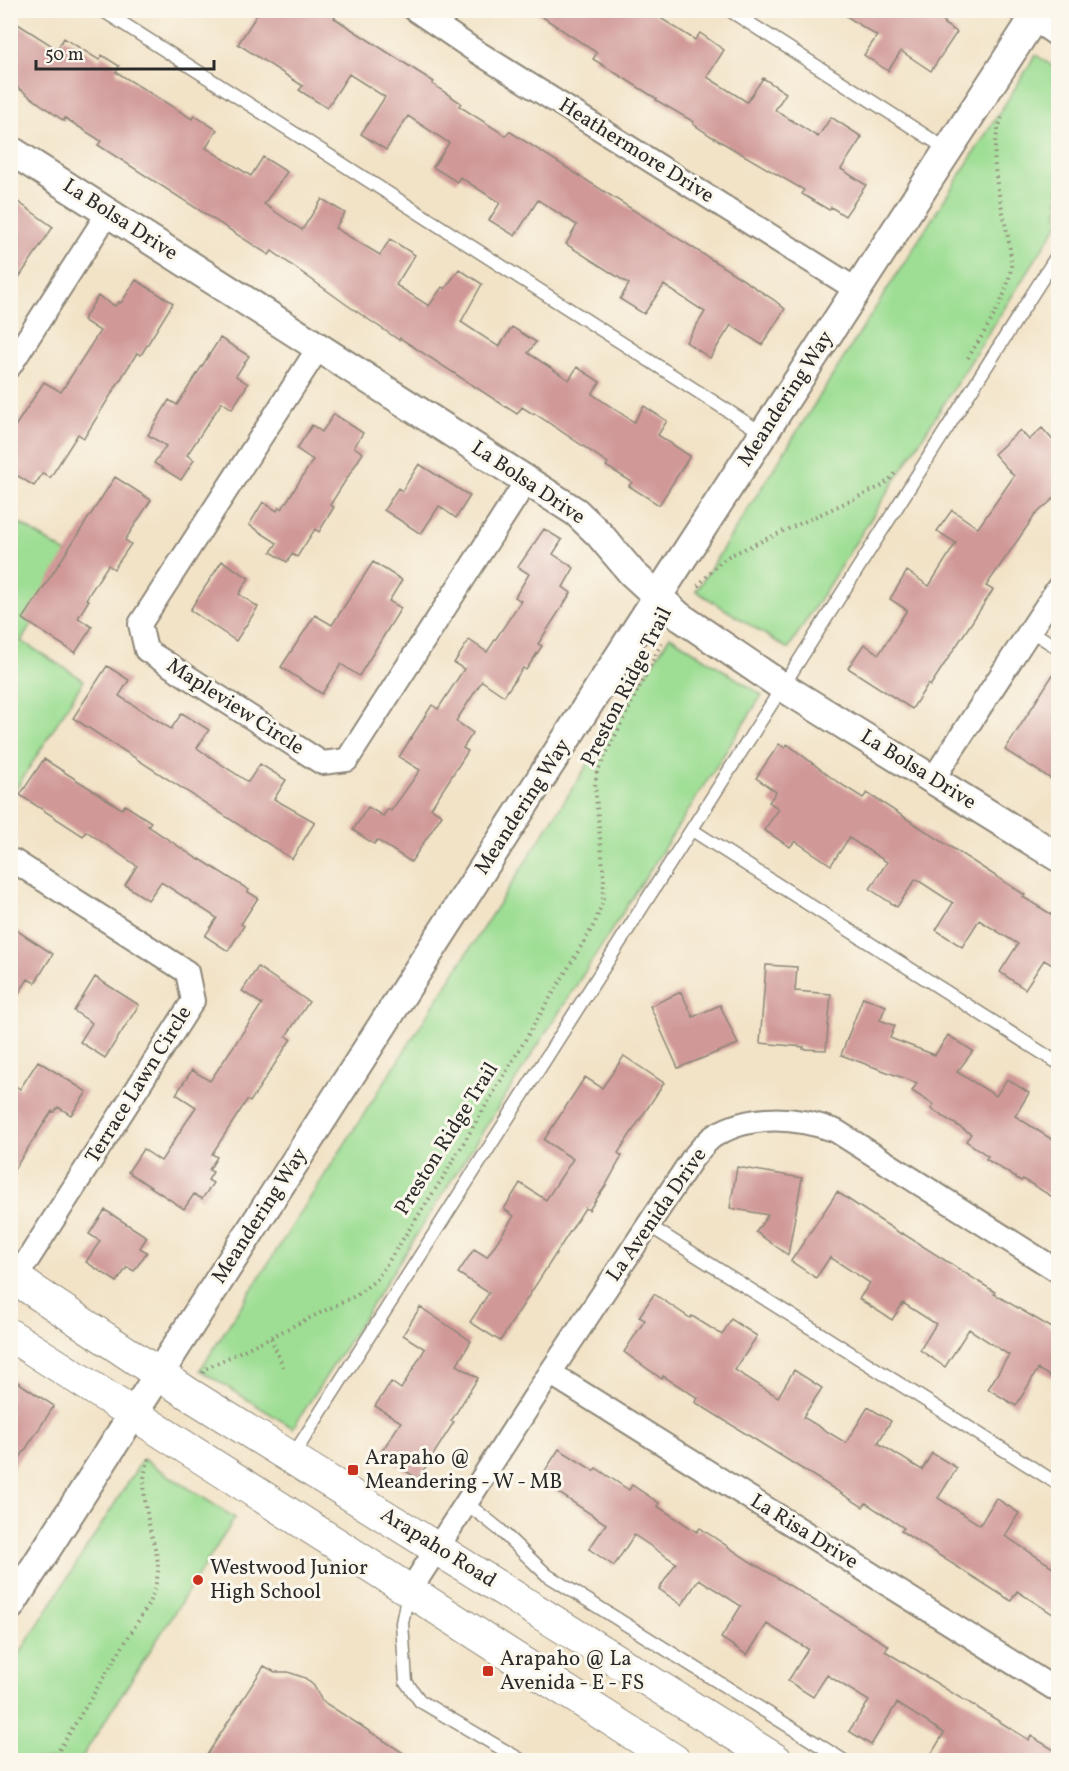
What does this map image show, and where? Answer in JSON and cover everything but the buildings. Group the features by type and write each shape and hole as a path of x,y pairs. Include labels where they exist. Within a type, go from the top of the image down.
{"main road":[{"name":"Arapaho Road","path":"13,1276 292,1458 776,1761"},
{"path":"10,1335 674,1761"}],"street":[{"name":"Heathermore Drive","path":"416,10 484,56 857,290"},
{"name":"Meandering Way","path":"10,1606 948,150 1031,13"},
{"path":"1031,13 1059,36"},
{"name":"La Bolsa Drive","path":"10,150 576,512 599,534 630,570 679,616 783,687 1059,857"},
{"path":"10,366 108,213"},
{"name":"Mapleview Circle","path":"319,347 140,624 146,650 312,757 322,763 347,760 527,480"},
{"path":"933,779 1059,588"},
{"name":"Terrace Lawn Circle","path":"10,862 14,861 187,972 193,1001 13,1276"},
{"name":"La Avenida Drive","path":"409,1592 465,1502 692,1159 713,1136 739,1125 772,1119 812,1123 836,1131 1059,1271"},
{"name":"La Risa Drive","path":"550,1373 1059,1691"}],"lane":[{"path":"102,10 764,434"},
{"path":"729,10 948,150"},
{"path":"292,1458 1059,254"},
{"path":"1030,631 1059,648"},
{"path":"692,830 1059,1063"},
{"path":"648,1225 1059,1484"},
{"path":"465,1502 500,1529 547,1575 843,1761"},
{"path":"409,1592 402,1623 406,1682 420,1701 521,1761"}],"path":[{"path":"963,367 998,308 1007,288 1011,266 1009,240 996,179 994,153 997,130 1004,114"},
{"name":"Preston Ridge Trail","path":"205,1369 357,1295 377,1279 442,1179 595,923 603,899 604,878 595,786 597,772 658,650 696,588 716,566 729,556 882,486 898,470"},
{"path":"270,1338 283,1367"},
{"path":"53,1761 148,1605 156,1588 159,1569 147,1514 144,1478 149,1455"}],"green space":[{"path":"1036,55 1058,70 1058,224 788,649 696,591"},
{"path":"11,518 73,557 21,641 84,680 11,797"},
{"path":"670,636 762,695 293,1428 200,1370"},
{"path":"143,1459 235,1518 80,1760 11,1760 11,1667"}],"place":[{"name":"Arapaho @ Meandering - W - MB","path":"353,1470"},
{"name":"Westwood Junior High School","path":"198,1580"},
{"name":"Arapaho @ La Avenida - E - FS","path":"488,1671"}]}
